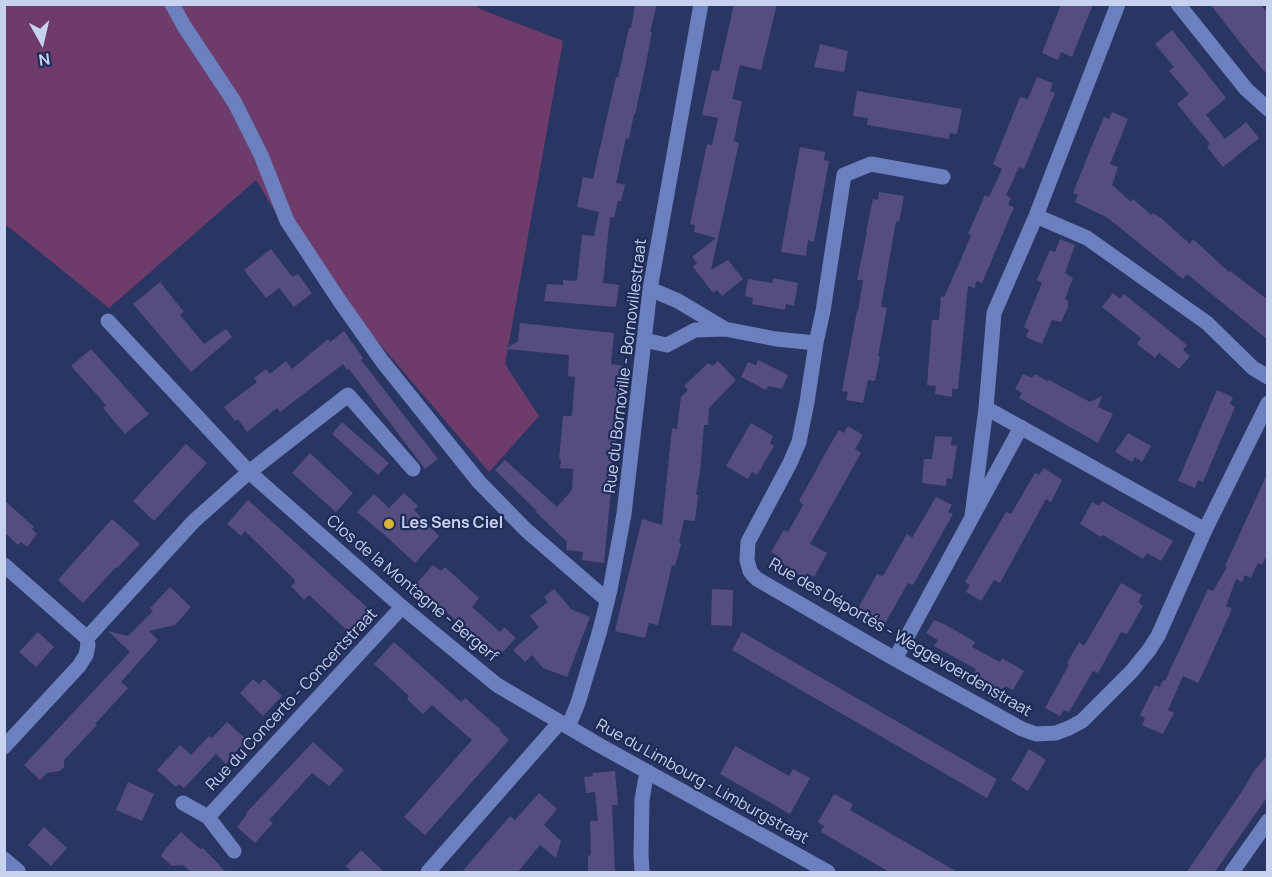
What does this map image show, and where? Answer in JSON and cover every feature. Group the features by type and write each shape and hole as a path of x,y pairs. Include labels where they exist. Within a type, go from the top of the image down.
{"street":[{"path":"172,4 184,26 236,103 261,155 287,221 382,361 479,482 526,530 607,600"},
{"name":"Rue du Bornoville - Bornovillestraat","path":"428,873 564,724 578,703 607,600 628,493 650,289 701,4"},
{"path":"972,516 986,408 994,313 1036,216 1118,4"},
{"path":"1178,4 1246,89 1268,109"},
{"name":"Rue des Déportés - Weggevoerdenstraat","path":"943,177 871,164 844,175 823,311 799,442 748,542 746,554 748,566 757,579 1030,732 1050,734 1063,731 1088,716 1138,664 1158,636 1267,403"},
{"path":"1036,216 1087,238 1207,323 1252,368 1268,377"},
{"path":"650,289 678,301 725,329"},
{"name":"Clos de la Montagne - Bergerf","path":"108,321 249,472 402,607 497,684 564,724"},
{"path":"644,340 667,345 695,330 725,329 776,339 816,343"},
{"path":"87,638 202,514 249,472 348,395 413,469"},
{"path":"986,408 1206,530"},
{"path":"895,658 1020,427"},
{"path":"4,565 87,638 88,645 86,655 79,666 4,747"},
{"name":"Rue du Concerto - Concertstraat","path":"208,817 402,607"},
{"name":"Rue du Limbourg - Limburgstraat","path":"564,724 828,873"},
{"path":"642,873 642,800 648,772"},
{"name":"Rue du Concerto - Concertstraat","path":"183,803 208,817 234,851"},
{"path":"1232,873 1268,821"},
{"path":"4,858 18,872"}],"shaded area":[{"path":"179,4 180,6 181,4 474,5 563,41 505,364 539,416 489,472 367,329 285,228 256,180 109,308 5,224 4,5"}],"building":[{"path":"635,4 657,4 635,115 629,139 626,138 616,183 625,185 614,218 610,217 603,283 619,285 616,307 544,301 547,284 563,285 563,280 577,280 582,235 594,236 599,212 577,207 583,177 593,179"},
{"path":"734,4 777,4 761,70 740,65 732,99 742,101 734,141 739,143 711,270 728,260 743,279 722,296 717,290 713,293 693,267 697,263 692,257 716,238 694,232 695,225 690,224 707,144 712,145 718,118 702,115 712,70 719,71"},
{"path":"1061,4 1093,4 1072,57 1061,52 1058,60 1042,53"},
{"path":"1210,4 1260,4 1268,13 1268,75 1249,54"},
{"path":"1172,30 1226,98 1206,115 1225,139 1246,122 1259,138 1223,167 1207,147 1210,144 1177,104 1189,94 1169,71 1174,67 1155,44"},
{"path":"820,44 848,51 844,72 814,67"},
{"path":"1037,77 1053,83 1050,91 1055,93 1024,169 1019,167 1006,195 1011,198 1008,205 1014,207 982,283 976,281 975,288 968,286 958,389 952,389 952,397 935,394 936,386 927,385 932,320 939,320 941,296 944,297 962,257 971,235 968,234 985,195 989,197 1002,169 993,164 1020,97 1028,99"},
{"path":"857,91 962,109 957,134 950,133 949,139 867,125 868,118 853,116"},
{"path":"1112,112 1128,119 1110,164 1118,167 1112,185 1131,202 1133,199 1151,215 1153,213 1161,218 1190,244 1193,239 1229,272 1268,300 1268,340 1187,274 1183,279 1108,218 1075,202 1078,195 1073,193 1091,148 1104,117 1109,119"},
{"path":"800,147 825,152 824,160 829,161 814,242 808,240 806,256 781,252"},
{"path":"879,192 904,196 899,222 896,221 881,307 887,308 878,356 880,357 875,381 868,380 863,403 846,400 848,392 842,391 863,280 857,280 873,199 878,200"},
{"path":"1060,239 1075,245 1065,273 1073,278 1065,299 1068,301 1068,307 1061,322 1052,320 1042,344 1026,337 1029,330 1024,327 1042,283 1037,280 1050,250 1055,252"},
{"path":"271,249 292,277 298,274 312,293 294,307 279,288 266,298 244,270"},
{"path":"773,278 798,283 794,306 786,304 785,310 752,304 753,298 745,296 748,279 772,283"},
{"path":"160,282 184,312 180,315 204,344 226,329 232,337 191,372 133,304"},
{"path":"1113,293 1120,299 1124,294 1187,345 1183,350 1190,356 1179,369 1159,353 1155,358 1137,344 1141,338 1102,307"},
{"path":"520,323 614,333 611,364 623,366 604,563 582,560 583,552 566,550 567,542 495,470 505,460 557,507 572,490 573,469 560,468 561,460 559,459 563,416 572,416 575,377 568,376 569,355 506,349 518,341"},
{"path":"344,331 363,358 361,360 438,459 425,469 343,364 280,412 277,408 247,432 238,419 235,421 224,407 257,382 254,378 266,369 270,374 286,361 292,369 328,339 330,342"},
{"path":"91,349 149,414 125,434 103,408 106,405 71,366"},
{"path":"758,360 788,375 782,389 768,386 766,390 741,377 748,362 756,365"},
{"path":"718,361 736,380 709,408 708,425 704,425 695,521 684,520 679,542 681,544 675,566 672,565 658,625 649,623 645,638 615,631 642,519 662,525 672,428 677,429 681,397 688,390 684,386 708,363 713,366"},
{"path":"1023,374 1032,378 1035,374 1090,402 1102,396 1098,407 1113,414 1098,443 1019,398 1022,393 1015,389"},
{"path":"1217,390 1233,397 1230,404 1235,407 1203,482 1198,480 1195,488 1178,481"},
{"path":"342,422 389,463 378,475 332,434"},
{"path":"751,423 773,436 770,443 774,446 757,475 752,472 748,479 726,466"},
{"path":"848,426 863,435 855,449 861,453 810,544 827,553 814,577 807,573 805,578 775,561 778,556 771,552 784,530 788,532 803,505 799,501 839,430 844,433"},
{"path":"1128,433 1151,446 1142,462 1135,457 1132,462 1115,452"},
{"path":"935,436 952,437 951,445 957,446 952,479 947,478 946,486 922,483 924,459 932,459"},
{"path":"186,444 207,463 154,521 133,501"},
{"path":"310,453 353,493 336,512 292,473"},
{"path":"1044,468 1062,480 1051,502 1046,499 1000,583 994,580 981,601 966,592 970,585 965,582 1006,512 1011,514 1035,473 1039,475"},
{"path":"1268,472 1268,553 1262,565 1258,563 1251,578 1245,575 1242,582 1236,579 1226,606 1232,609 1203,673 1198,683 1183,676 1168,710 1174,713 1163,734 1142,725 1145,718 1140,715 1155,685 1160,687 1163,680 1165,681 1208,589 1213,591 1227,567 1225,566"},
{"path":"404,493 418,506 414,510 439,536 415,563 357,512 374,494 389,508"},
{"path":"936,497 952,505 948,512 953,514 913,585 908,583 884,625 879,622 875,629 855,614 877,574 883,576 907,534 912,538"},
{"path":"4,500 34,527 32,529 37,534 27,547 21,542 18,545 4,532"},
{"path":"248,500 370,610 349,632 309,595 304,600 291,586 295,580 245,531 241,536 227,524"},
{"path":"1102,501 1173,541 1161,561 1147,553 1143,559 1080,524 1092,502 1099,506"},
{"path":"112,519 140,544 83,603 58,580"},
{"path":"433,565 441,571 445,567 479,598 472,607 500,632 504,627 516,638 497,658 416,584"},
{"path":"1121,583 1142,595 1138,602 1143,606 1127,634 1121,632 1098,673 1093,671 1069,712 1064,710 1060,716 1045,708 1079,642 1084,646"},
{"path":"170,587 191,607 175,625 149,631 158,640 121,682 128,688 64,760 64,767 60,771 47,773 40,780 24,765 130,652 108,631 128,636 153,611 150,608"},
{"path":"554,589 571,609 590,617 567,677 543,668 532,655 525,662 513,650 539,627 530,616 548,602 544,597"},
{"path":"712,589 733,590 732,626 711,625"},
{"path":"934,620 975,642 972,647 1000,662 1002,658 1024,671 1013,690 1005,686 1002,691 987,683 973,675 976,669 934,646 938,640 926,633"},
{"path":"38,632 54,647 36,667 19,652"},
{"path":"742,632 997,779 987,798 732,650"},
{"path":"394,642 461,702 465,698 509,740 425,835 404,817 472,740 432,705 423,714 407,699 409,696 374,664"},
{"path":"253,679 259,684 264,679 282,696 263,716 240,693"},
{"path":"227,722 247,740 226,764 216,754 184,788 179,784 176,787 157,770 180,745 191,755 209,736 212,738"},
{"path":"313,742 344,770 329,786 312,773 269,820 273,823 255,843 237,827 246,813"},
{"path":"735,746 789,776 793,769 810,778 790,814 720,774"},
{"path":"1029,749 1046,760 1028,791 1011,780"},
{"path":"1268,754 1268,796 1214,873 1186,873 1254,771"},
{"path":"615,771 618,805 612,805 615,873 588,873 588,856 591,855 590,821 598,821 595,792 586,793 584,777 593,776 592,773"},
{"path":"128,782 154,794 142,821 116,810"},
{"path":"539,793 557,809 544,825 561,841 556,858 540,845 517,873 461,873 510,816 515,820"},
{"path":"834,794 853,804 850,810 959,873 891,873 821,832 824,826 818,822"},
{"path":"44,827 67,848 51,866 28,845"},
{"path":"181,832 200,849 203,848 227,873 192,873 183,865 172,866 161,856"},
{"path":"361,850 385,873 352,873 346,866"}],"place":[{"name":"Les Sens Ciel","path":"389,524"}]}
